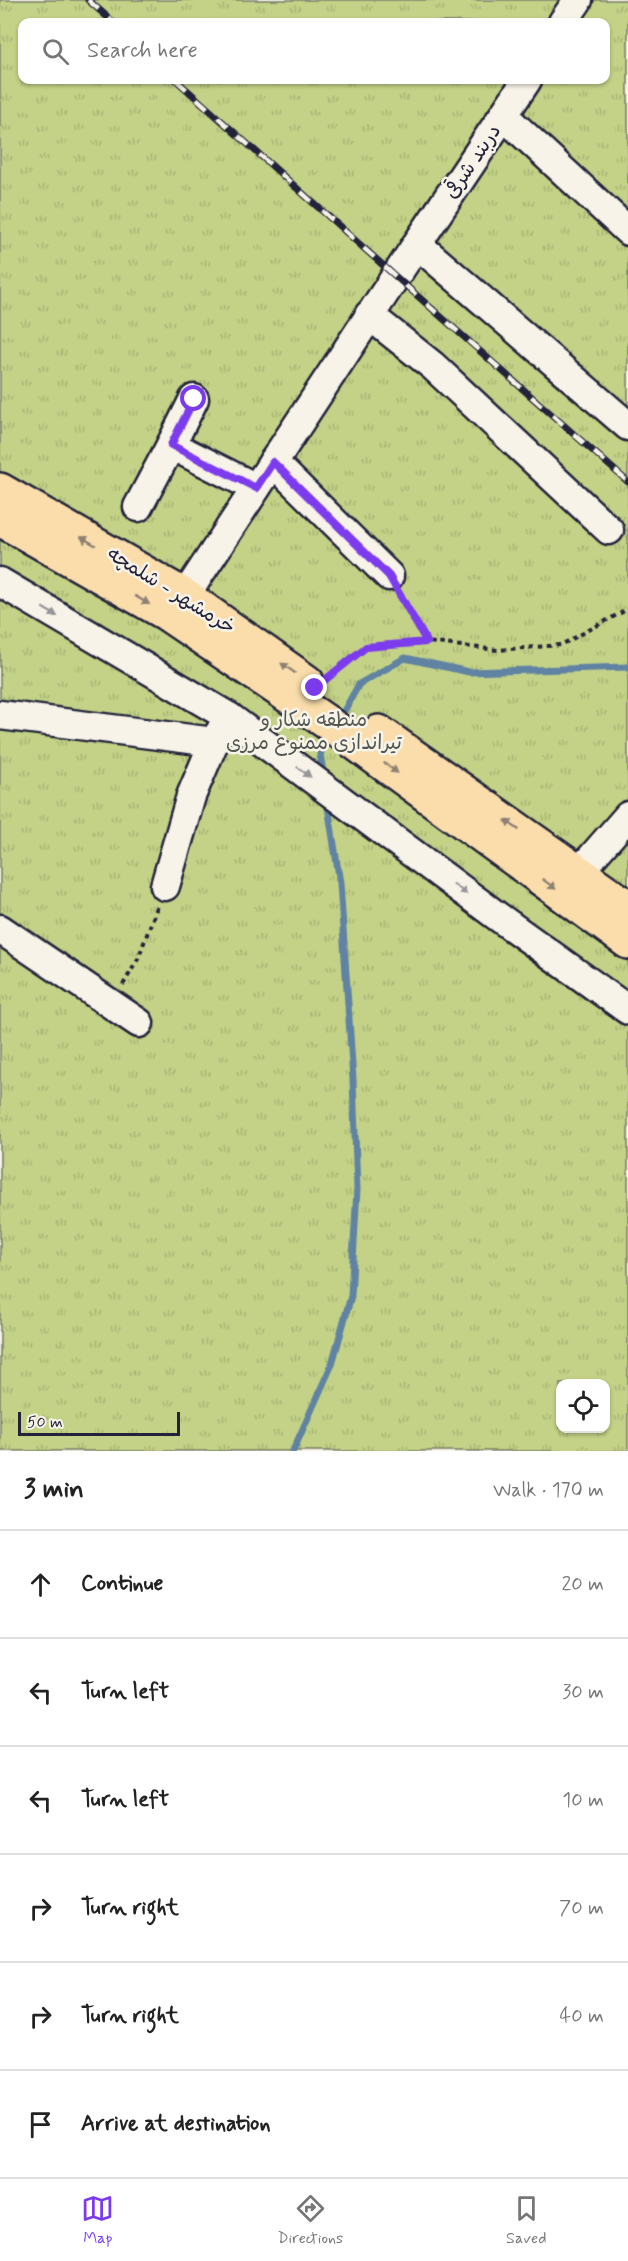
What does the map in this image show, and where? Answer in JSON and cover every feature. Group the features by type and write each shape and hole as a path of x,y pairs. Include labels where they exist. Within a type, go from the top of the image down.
{"highway":[{"name":"خرمشهر - شلمچه","path":"0,490 185,596 628,942"},
{"name":"خرمشهر - شلمچه","path":"0,519 335,712 579,872 628,907"}],"street":[{"path":"566,18 578,0"},
{"name":"دربند شرقی","path":"185,596 369,315 524,84"},
{"path":"504,116 628,231"},
{"path":"417,244 628,426"},
{"path":"369,315 433,366 609,530"},
{"path":"138,507 194,399"},
{"path":"171,445 256,488"},
{"path":"273,462 389,576"},
{"path":"0,582 229,717 628,1010"},
{"path":"0,715 214,742"},
{"path":"165,886 191,796 214,742 229,717"},
{"path":"579,872 628,816"},
{"path":"0,929 139,1023"}],"path":[{"path":"389,576 427,642"},
{"path":"335,712 366,647 427,642 498,650 561,645 628,609"},
{"path":"112,1004 138,959 165,886"}],"green space":[{"name":"منطقه شکار و تیراندازی ممنوع مرزی","path":"0,0 628,0 628,1451 0,1451"}],"waterway":[{"path":"339,720 359,684 405,658 469,672 628,667"},
{"path":"324,778 320,754 330,735"},
{"path":"293,1451 332,1364 351,1296 357,1189 353,1080 340,883 327,800"}],"railway":[{"path":"88,0 108,18"},
{"path":"180,84 628,482"}],"route":[{"path":"194,399 171,445 256,488 273,462 389,576 427,642 366,647 315,688"}]}
